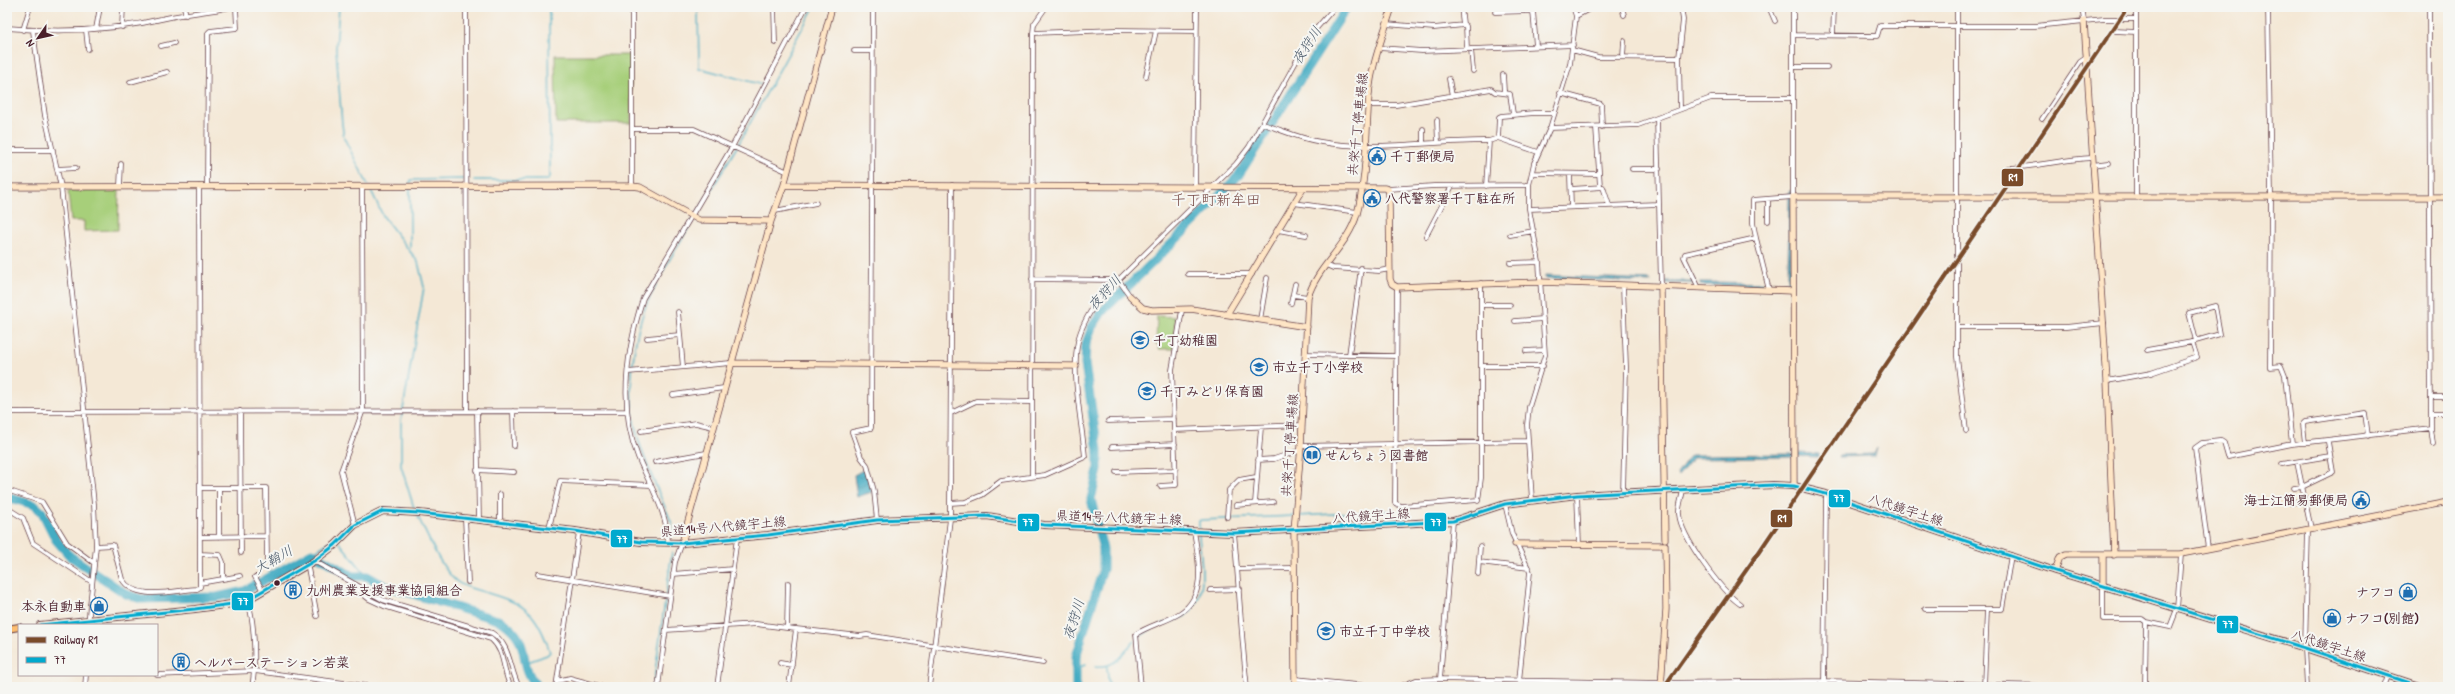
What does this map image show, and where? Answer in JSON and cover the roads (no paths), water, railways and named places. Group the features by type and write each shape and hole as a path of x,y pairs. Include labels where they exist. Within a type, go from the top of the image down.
{"main road":[{"name":"八代鏡宇土線","path":"1294,529 1453,521 1506,504 1577,495 1744,486 1794,486 1826,494 2103,586 2305,648 2422,687"},
{"name":"県道14号八代鏡宇土線","path":"56,624 88,622 232,604 247,600 262,589 306,566 335,545 355,525 383,511 419,512 579,532 641,542 668,543 737,538 877,520 950,519 987,516 1044,525 1234,533 1294,529"},
{"path":"7,628 18,627"}],"street":[{"path":"23,30 30,7"},
{"path":"96,29 100,7"},
{"path":"122,27 123,7"},
{"path":"184,7 186,15"},
{"path":"7,28 33,31 86,30 122,27 230,7"},
{"path":"207,186 208,33 210,31 237,28 236,7"},
{"path":"466,7 467,410"},
{"path":"632,7 632,186"},
{"path":"774,7 775,43"},
{"path":"668,543 667,525 633,443 627,410 636,321 643,298 694,217 733,147 805,9 800,7"},
{"path":"658,687 673,574 771,221 788,172 832,7"},
{"path":"873,7 870,364 871,428 852,432 861,457 867,465 874,491 877,520"},
{"path":"957,7 1000,7"},
{"path":"1032,476 1031,365 1033,33 1034,24 1046,7"},
{"path":"1195,187 1196,7"},
{"path":"950,503 965,502 982,495 1001,481 1045,475 1085,457 1076,366 1078,342 1088,315 1098,300 1119,281 1236,164 1263,124 1307,43 1335,7"},
{"name":"共栄千丁停車場線","path":"1295,687 1293,568 1294,529 1301,448 1308,297 1317,277 1348,236 1357,212 1362,188 1368,105 1373,70 1392,7"},
{"path":"1461,7 1473,71"},
{"path":"1532,500 1527,441 1529,407 1543,366 1544,350 1539,262 1530,209 1529,185 1538,152 1550,128 1570,64 1576,16 1573,7"},
{"path":"1576,16 1593,7"},
{"path":"1622,7 1624,15"},
{"path":"1680,109 1680,58 1683,20 1681,7"},
{"path":"1769,7 1776,21"},
{"path":"1793,7 1792,291 1794,486"},
{"path":"1833,35 1834,7"},
{"path":"1957,7 1957,357 1966,431"},
{"path":"2082,7 2094,197 2104,323 2114,555"},
{"path":"2136,7 2136,197"},
{"path":"2268,7 2271,196 2270,367 2281,366 2285,376 2292,444"},
{"path":"2430,7 2429,197 2431,428 2433,444"},
{"path":"1495,12 1533,11 1536,46"},
{"path":"1793,35 1877,36 1880,26 2039,26 2084,21 2136,19"},
{"path":"1386,24 1434,28 1464,25"},
{"path":"86,30 88,49"},
{"path":"33,31 44,116 61,187 94,504 96,546 88,622"},
{"path":"1146,76 1156,31"},
{"path":"1033,33 1196,31"},
{"path":"2115,31 2136,32"},
{"path":"1623,57 1624,42"},
{"path":"161,46 174,43"},
{"path":"1379,48 1422,51 1573,45"},
{"path":"1572,50 1598,57 1680,58"},
{"path":"854,51 872,51"},
{"path":"2042,119 2080,62 2086,58"},
{"path":"1793,67 1827,67"},
{"path":"130,82 167,72"},
{"path":"1503,75 1504,92"},
{"path":"1449,79 1452,96"},
{"path":"1368,105 1396,105 1491,89 1494,92 1504,92 1511,96 1513,114"},
{"path":"1560,93 1601,104 1602,127"},
{"path":"1550,128 1638,125 1711,98 1793,98"},
{"path":"1498,138 1499,117 1513,114 1554,113"},
{"path":"1657,118 1665,539"},
{"path":"1438,120 1438,143"},
{"path":"1263,124 1323,143 1365,146 1489,141 1498,138 1538,152"},
{"path":"1596,127 1598,174 1600,186 1605,190 1609,205"},
{"path":"632,129 694,129 788,172"},
{"path":"1423,129 1423,143"},
{"path":"1486,186 1489,141"},
{"path":"7,150 52,150"},
{"path":"2008,168 2036,167 2059,160 2092,158"},
{"path":"2092,165 2109,163"},
{"path":"120,164 120,186"},
{"path":"57,169 76,168"},
{"path":"1632,169 1659,169"},
{"path":"1532,173 1570,175 1598,174"},
{"path":"1570,175 1571,206"},
{"path":"7,187 405,185 632,186 640,187 694,217 707,221 771,221"},
{"path":"784,185 1388,189 1529,185"},
{"path":"929,687 950,519 952,185"},
{"path":"96,546 113,545 122,579 125,584 138,592 197,589 200,583 199,186"},
{"path":"355,525 341,471 363,410 363,186"},
{"path":"1426,236 1452,186"},
{"path":"1571,189 1600,186"},
{"path":"1227,314 1303,188"},
{"path":"1388,189 1390,279 1392,284 1397,287 1540,282 1792,291"},
{"path":"1769,290 1753,223 1753,200 1793,197 2448,197"},
{"path":"1768,199 1768,221"},
{"path":"775,211 816,203"},
{"path":"1294,203 1357,212"},
{"path":"1530,209 1571,206 1593,207 1609,205 1658,204"},
{"path":"1278,230 1306,235"},
{"path":"1510,235 1534,231"},
{"path":"1699,288 1684,257 1685,254 1756,238"},
{"path":"1510,263 1539,262"},
{"path":"1326,265 1333,268 1390,269"},
{"path":"1349,355 1361,268"},
{"path":"1188,274 1252,274"},
{"path":"1260,320 1267,278"},
{"path":"1032,279 1119,281"},
{"path":"1119,281 1130,296 1143,308 1152,310 1182,310 1227,314 1307,327"},
{"path":"1397,287 1395,444 1396,505 1478,500 1481,493 1481,283"},
{"path":"1291,303 1295,284"},
{"path":"1623,286 1626,367 1623,493"},
{"path":"1293,295 1308,297"},
{"path":"1481,305 1510,305"},
{"path":"2107,381 2151,373 2197,357 2194,341 2189,312 2214,306 2220,334 2194,341 2147,350"},
{"path":"1160,486 1176,487 1172,370 1182,310"},
{"path":"678,312 683,367"},
{"path":"1515,321 1543,320"},
{"path":"1957,326 2066,327 2104,323"},
{"path":"648,338 680,335"},
{"path":"1526,351 1544,350"},
{"path":"1305,354 1396,356"},
{"path":"630,372 731,363 1076,366"},
{"path":"1481,366 1543,366"},
{"path":"673,395 724,388"},
{"path":"2431,397 2448,397"},
{"path":"951,413 976,401 1032,402"},
{"path":"7,412 200,410 627,410"},
{"path":"240,411 241,553"},
{"path":"477,411 479,520"},
{"path":"513,411 514,446"},
{"path":"2305,444 2303,424 2305,422 2365,412 2368,436"},
{"path":"2431,413 2448,413"},
{"path":"1108,421 1174,419"},
{"path":"641,431 696,422 713,427"},
{"path":"1174,430 1302,425"},
{"path":"1255,503 1261,427"},
{"path":"2208,550 2194,448 2202,442 2221,441 2224,443 2228,457 2292,444 2328,442 2431,428"},
{"path":"1258,460 1274,459 1301,448 1480,441 1527,441"},
{"path":"2294,488 2302,487 2333,472 2328,442"},
{"path":"1112,447 1175,444"},
{"path":"655,462 706,453"},
{"path":"2282,464 2330,456"},
{"path":"2297,462 2309,529 2305,648 2307,687"},
{"path":"477,470 514,472"},
{"path":"1116,472 1175,470"},
{"path":"1227,517 1229,490 1239,480 1256,477"},
{"path":"549,528 560,481 651,485"},
{"path":"200,488 266,488 267,562"},
{"path":"219,488 219,537"},
{"path":"7,490 42,502 67,543 93,565"},
{"path":"1683,490 1679,515 1695,551 1708,571 1740,604"},
{"path":"500,494 500,523"},
{"path":"1824,687 1826,494"},
{"path":"1577,495 1579,544"},
{"path":"2291,503 2304,500"},
{"path":"1236,505 1273,502"},
{"path":"2055,570 2060,557 2066,554 2181,554 2208,550 2448,502"},
{"path":"1506,504 1515,544 1530,572 1519,680"},
{"path":"7,508 23,518 33,543 92,580"},
{"path":"7,527 11,511"},
{"path":"465,518 468,582"},
{"path":"1440,679 1453,521"},
{"path":"1141,687 1136,634 1148,626 1180,613 1192,603 1198,589 1200,567 1195,531"},
{"path":"556,687 579,532"},
{"path":"1234,533 1240,588 1238,609 1247,687"},
{"path":"200,537 266,536"},
{"path":"717,687 737,538"},
{"path":"1515,544 1665,544 1666,608 1661,685"},
{"path":"1478,574 1480,546"},
{"path":"200,554 220,555 223,562 223,580"},
{"path":"2102,554 2103,618 2142,619 2146,622 2170,626 2177,609 2181,554"},
{"path":"1925,609 2002,609 2011,555"},
{"path":"315,560 348,582 383,600 492,633 504,642 513,675 519,687"},
{"path":"1479,562 1529,568"},
{"path":"306,566 308,568 317,616"},
{"path":"1238,569 1293,568"},
{"path":"673,574 733,570"},
{"path":"538,574 670,596"},
{"path":"200,583 240,576"},
{"path":"255,577 262,589"},
{"path":"348,582 355,590 384,606 491,639 500,649 510,687"},
{"path":"787,628 788,583"},
{"path":"1210,590 1240,588"},
{"path":"247,600 252,611 255,671 252,687"},
{"path":"1984,686 1987,609"},
{"path":"2145,687 2146,622"},
{"path":"666,630 756,624 860,636 867,635 935,647 1043,662"},
{"path":"789,687 796,629"},
{"path":"780,663 792,665"},
{"path":"158,675 255,671 374,687"},
{"path":"85,687 86,676"},
{"path":"2384,687 2388,676"},
{"path":"557,680 570,678 603,687"},
{"path":"1295,679 1338,685 1378,687"},
{"path":"1399,687 1416,680 1440,679 1661,685 1824,681 1984,686 2102,687"},
{"path":"1313,681 1313,687"},
{"path":"1497,681 1497,687"},
{"path":"1541,687 1542,681"}],"water":[{"path":"1789,191 1791,191 1791,286 1700,285 1700,282 1788,283"},
{"path":"1545,275 1650,280 1650,282 1545,278"},
{"path":"1666,281 1695,281 1695,283 1666,283"},
{"path":"1877,448 1875,456 1839,457 1840,455 1874,454"},
{"path":"1798,453 1819,454 1819,457 1798,456"},
{"path":"1793,454 1793,457 1693,458 1678,476 1677,474 1691,455"},
{"path":"865,469 872,492 857,497 854,475"}],"waterway":[{"path":"339,7 336,49 344,138 368,185"},
{"path":"474,180 547,180 550,177 549,7"},
{"path":"698,7 699,68 763,85"},
{"path":"696,216 739,143 814,7"},
{"name":"夜狩川","path":"1076,687 1076,657 1103,569 1103,549 1091,499 1098,470 1098,450 1085,364 1086,344 1092,327 1102,312 1199,217 1238,176 1347,7"},
{"path":"410,184 411,180 464,179"},
{"path":"370,188 383,216 418,262 424,287 401,421 401,466 414,508"},
{"path":"410,188 410,248"},
{"path":"674,535 672,524 648,467 636,431 632,400 633,364 635,346 643,313 659,279 694,219"},
{"name":"大鞘川","path":"7,497 34,505 42,512 56,540 70,556 126,594 141,599 217,597 245,591 312,553 352,576 367,576 383,585 501,621 518,637 522,645 527,670 538,687"},
{"path":"1297,516 1391,511"},
{"path":"1199,530 1199,521 1201,520 1294,516"},
{"path":"418,517 440,560 456,581 465,586 498,596 519,605 534,618 540,627 550,652 547,655 525,663"},
{"path":"1162,624 1185,616 1193,608 1198,598 1202,578 1199,534"},
{"path":"312,553 334,539 337,541"},
{"path":"340,543 367,576"},
{"path":"653,687 672,552"},
{"path":"1138,638 1151,629"},
{"path":"1096,666 1109,665 1114,662 1135,641"},
{"path":"1074,668 1086,665"},
{"path":"1107,667 1109,687"}],"rail line":[{"name":"R1","path":"1664,687 1759,552 2128,7"}],"place":[{"name":"千丁郵便局","path":"1377,156"},
{"name":"八代警察署千丁駐在所","path":"1372,198"},
{"name":"千丁幼稚園","path":"1140,340"},
{"name":"市立千丁小学校","path":"1259,367"},
{"name":"千丁みどり保育園","path":"1147,391"},
{"name":"せんちょう図書館","path":"1312,455"},
{"name":"海士江簡易郵便局","path":"2361,500"},
{"name":"九州農業支援事業協同組合","path":"293,590"},
{"name":"ナフコ","path":"2408,592"},
{"name":"本永自動車","path":"99,606"},
{"name":"ナフコ(別館)","path":"2332,618"},
{"name":"市立千丁中学校","path":"1326,631"},
{"name":"ヘルパーステーション若菜","path":"181,662"}],"district":[{"name":"千丁町新牟田","path":"1216,199"}]}
